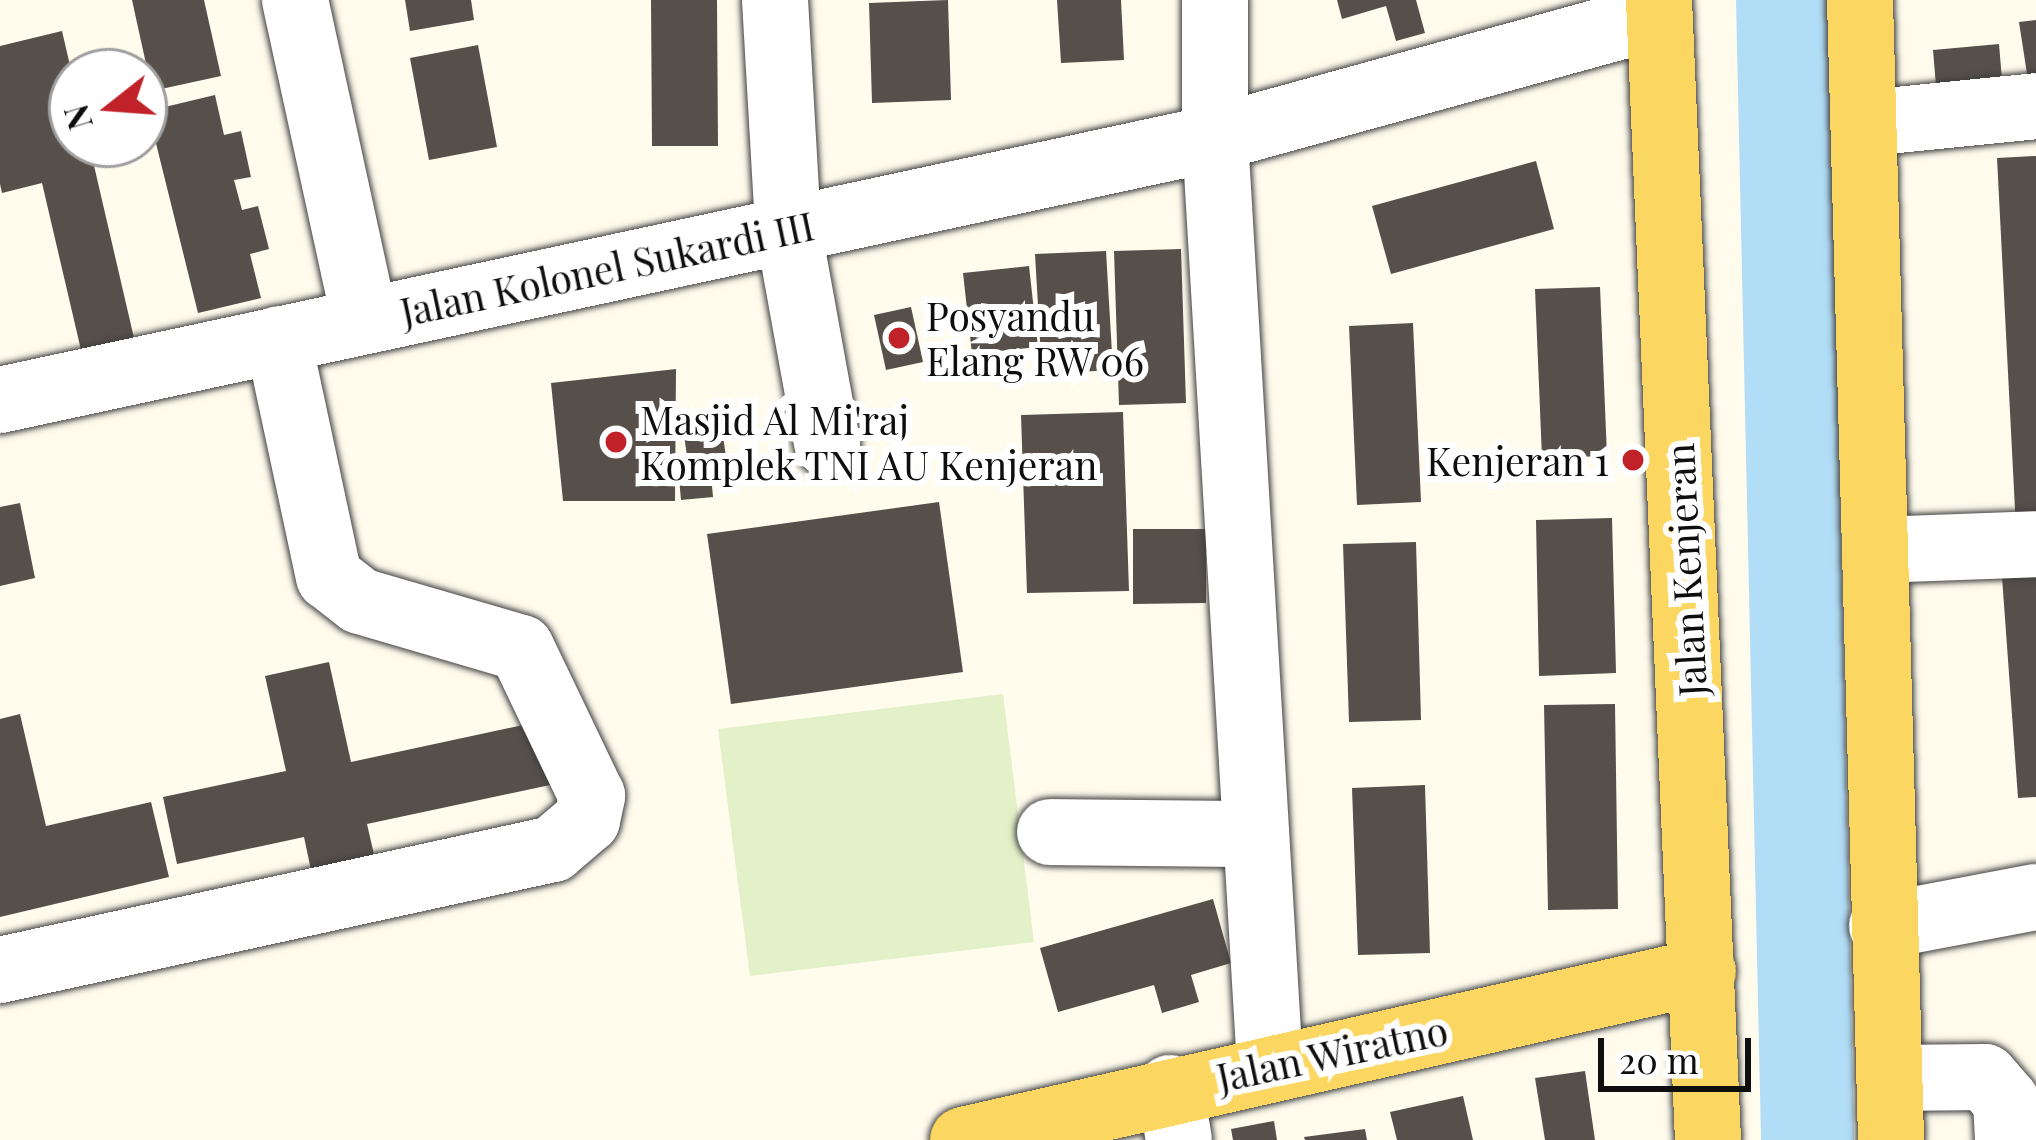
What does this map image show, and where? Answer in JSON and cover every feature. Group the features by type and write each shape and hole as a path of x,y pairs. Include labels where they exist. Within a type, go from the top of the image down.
{"main road":[{"path":"1860,0 1867,123 1882,926 1891,1109"},
{"name":"Jalan Kenjeran","path":"1659,8 1708,1140"},
{"name":"Jalan Wiratno","path":"963,1140 1175,1114 1270,1067 1703,971"}],"street":[{"path":"295,0 365,320"},
{"path":"775,0 788,228 826,443"},
{"path":"1215,0 1215,138 1270,1067"},
{"name":"Jalan Kolonel Sukardi III","path":"1,396 1215,138 1659,8"},
{"path":"1867,123 2036,106"},
{"path":"0,970 553,849 586,820 592,796 520,648 360,602 329,577 278,339"},
{"path":"1876,550 2036,544"},
{"path":"1050,832 1256,834"},
{"path":"1882,926 2036,897"},
{"path":"1891,1109 1984,1077 2006,1101 2008,1140"}],"green space":[{"path":"1003,694 1034,942 750,976 718,729"}],"building":[{"path":"132,0 204,0 221,76 168,88 168,48 143,48"},
{"path":"405,0 471,0 474,20 410,31"},
{"path":"651,0 717,0 718,146 652,146"},
{"path":"948,0 951,100 872,103 869,3"},
{"path":"1057,0 1121,0 1124,60 1061,63"},
{"path":"1337,0 1416,0 1425,33 1396,41 1386,6 1342,19"},
{"path":"2036,20 2036,86 2029,87 2019,22"},
{"path":"62,31 66,48 48,48 48,168 95,168 134,338 81,350 42,183 2,193 0,46"},
{"path":"1999,44 2002,80 1936,86 1933,50"},
{"path":"478,45 497,147 429,160 410,58"},
{"path":"215,95 224,135 241,131 251,177 234,180 242,210 258,206 269,249 250,254 261,298 198,313 162,168 168,168 168,106"},
{"path":"2036,156 2036,528 2016,529 1997,158"},
{"path":"1536,161 1554,229 1391,274 1372,206"},
{"path":"1181,249 1186,403 1119,405 1114,251"},
{"path":"1106,251 1113,370 1042,374 1035,254"},
{"path":"1029,266 1038,347 972,354 963,273"},
{"path":"1600,287 1607,456 1542,458 1535,289"},
{"name":"Posyandu Elang RW 06","path":"911,307 923,362 886,370 874,315"},
{"path":"1413,323 1421,502 1357,505 1349,326"},
{"name":"Masjid Al Mi'raj Komplek TNI AU Kenjeran","path":"676,369 675,501 563,501 551,383"},
{"path":"1123,412 1129,591 1027,593 1021,415"},
{"path":"721,422 726,457 688,463 683,428"},
{"path":"710,464 713,497 681,500 678,467"},
{"path":"939,502 963,672 731,704 707,534"},
{"path":"20,503 35,578 0,586 0,507"},
{"path":"1612,518 1616,673 1539,676 1536,520"},
{"path":"1133,529 1206,529 1206,603 1133,604"},
{"path":"1416,542 1421,720 1349,722 1343,544"},
{"path":"2036,574 2036,797 2018,798 2002,577"},
{"path":"329,662 351,762 537,722 550,785 367,824 379,876 315,889 304,837 177,864 163,797 286,771 265,676"},
{"path":"1615,704 1618,909 1548,910 1544,705"},
{"path":"20,714 46,826 151,802 169,877 0,917 0,719"},
{"path":"1425,785 1430,953 1358,955 1352,788"},
{"path":"1213,899 1231,963 1191,975 1199,1002 1162,1013 1154,985 1058,1012 1040,948"},
{"path":"1585,1071 1595,1140 1545,1140 1535,1078"},
{"path":"1463,1096 1473,1140 1397,1140 1390,1112"},
{"path":"1274,1121 1277,1140 1233,1140 1231,1129"},
{"path":"1365,1129 1367,1140 1304,1137"}],"waterway":[{"path":"1782,0 1807,1140"}],"place":[{"name":"Posyandu Elang RW 06","path":"899,338"},
{"name":"Masjid Al Mi'raj Komplek TNI AU Kenjeran","path":"616,442"},
{"name":"Kenjeran 1","path":"1633,460"}]}
